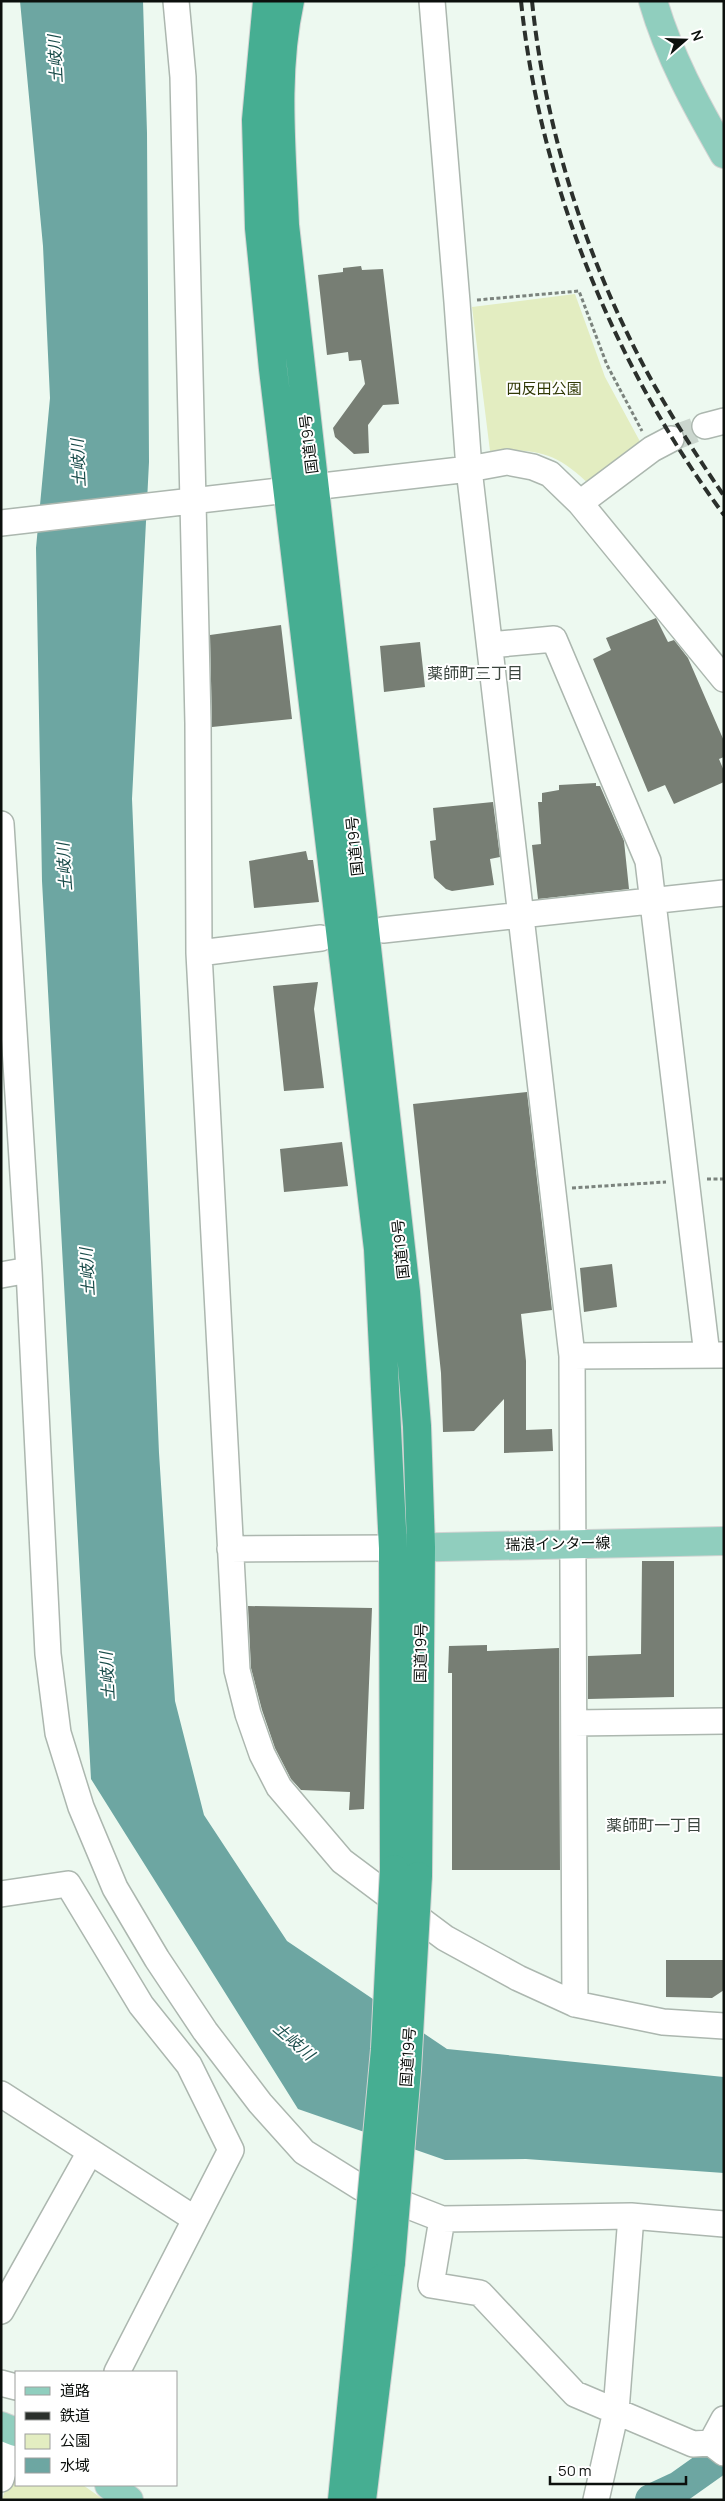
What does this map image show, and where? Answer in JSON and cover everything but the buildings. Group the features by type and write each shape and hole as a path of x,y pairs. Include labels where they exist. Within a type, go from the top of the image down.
{"highway":[{"name":"国道19号","path":"267,1 256,120 259,228 287,490 378,1249 393,1548 406,1873 408,2070 342,2500"},
{"name":"国道19号","path":"290,1 286,21 281,99 285,225 406,1292 417,1426 421,1547 406,1873"},
{"name":"国道19号","path":"362,2500 379,2259"}],"main road":[{"path":"653,1 661,29 692,99 724,154"},
{"name":"瑞浪インター線","path":"393,1548 724,1541"},
{"path":"110,2486 129,2500"}],"street":[{"path":"176,1 182,77 190,502 198,723 199,953 237,1670 248,1714 262,1754 279,1787 342,1861 444,1938 495,1967 575,2004 663,2022 724,2026"},
{"path":"432,1 469,470 551,1190 572,1356 575,2004"},
{"path":"580,503 662,444"},
{"path":"4,522 469,470 506,462 533,466 550,474 580,503 724,678"},
{"path":"490,645 554,639 648,861 685,1181 715,1355 572,1356"},
{"path":"1,824 8,1027 29,1270 48,1654 58,1733 81,1808 114,1888 157,1959 205,2032 260,2103 304,2152 360,2187 442,2219 631,2216 724,2224"},
{"path":"383,930 724,894"},
{"path":"199,953 321,938"},
{"path":"1,1275 29,1270"},
{"path":"230,1549 393,1548"},
{"path":"574,1723 724,1720"},
{"path":"1,1894 68,1884 141,2005 189,2065 232,2150 117,2371"},
{"path":"1,2094 195,2219"},
{"path":"1,2311 90,2152"},
{"path":"596,2500 616,2411 631,2216"},
{"path":"442,2219 431,2285 480,2293 576,2394 693,2444 717,2448 724,2418"},
{"path":"1,2383 15,2387"},
{"path":"1,2479 11,2430"}],"path":[{"path":"457,302 579,291 607,365 628,409 662,444"},
{"path":"551,1190 724,1178"}],"green space":[{"name":"四反田公園","path":"575,294 605,377 643,447 592,487 568,466 546,455 522,451 490,451 472,307"},
{"path":"15,2458 15,2486 84,2486 104,2500 2,2500"}],"water":[{"name":"土岐川","path":"20,1 143,1 147,133 149,462 132,799 159,1453 175,1701 204,1815 287,1941 447,2049 724,2077 724,2173 526,2159 445,2160 298,2109 91,1779 42,881 36,548 50,398 43,246"}],"waterway":[{"path":"651,2500 679,2487 724,2455"}],"tunnel":[{"path":"671,439 705,426"}],"railway":[{"path":"521,1 531,70 545,138 565,205 589,272 617,336 649,398 685,458 724,515"},
{"path":"532,1 545,89 555,133 580,219 596,261 613,303 653,382 687,440 724,496"}],"district":[{"name":"薬師町三丁目","path":"475,673"},
{"name":"薬師町一丁目","path":"654,1825"}]}
